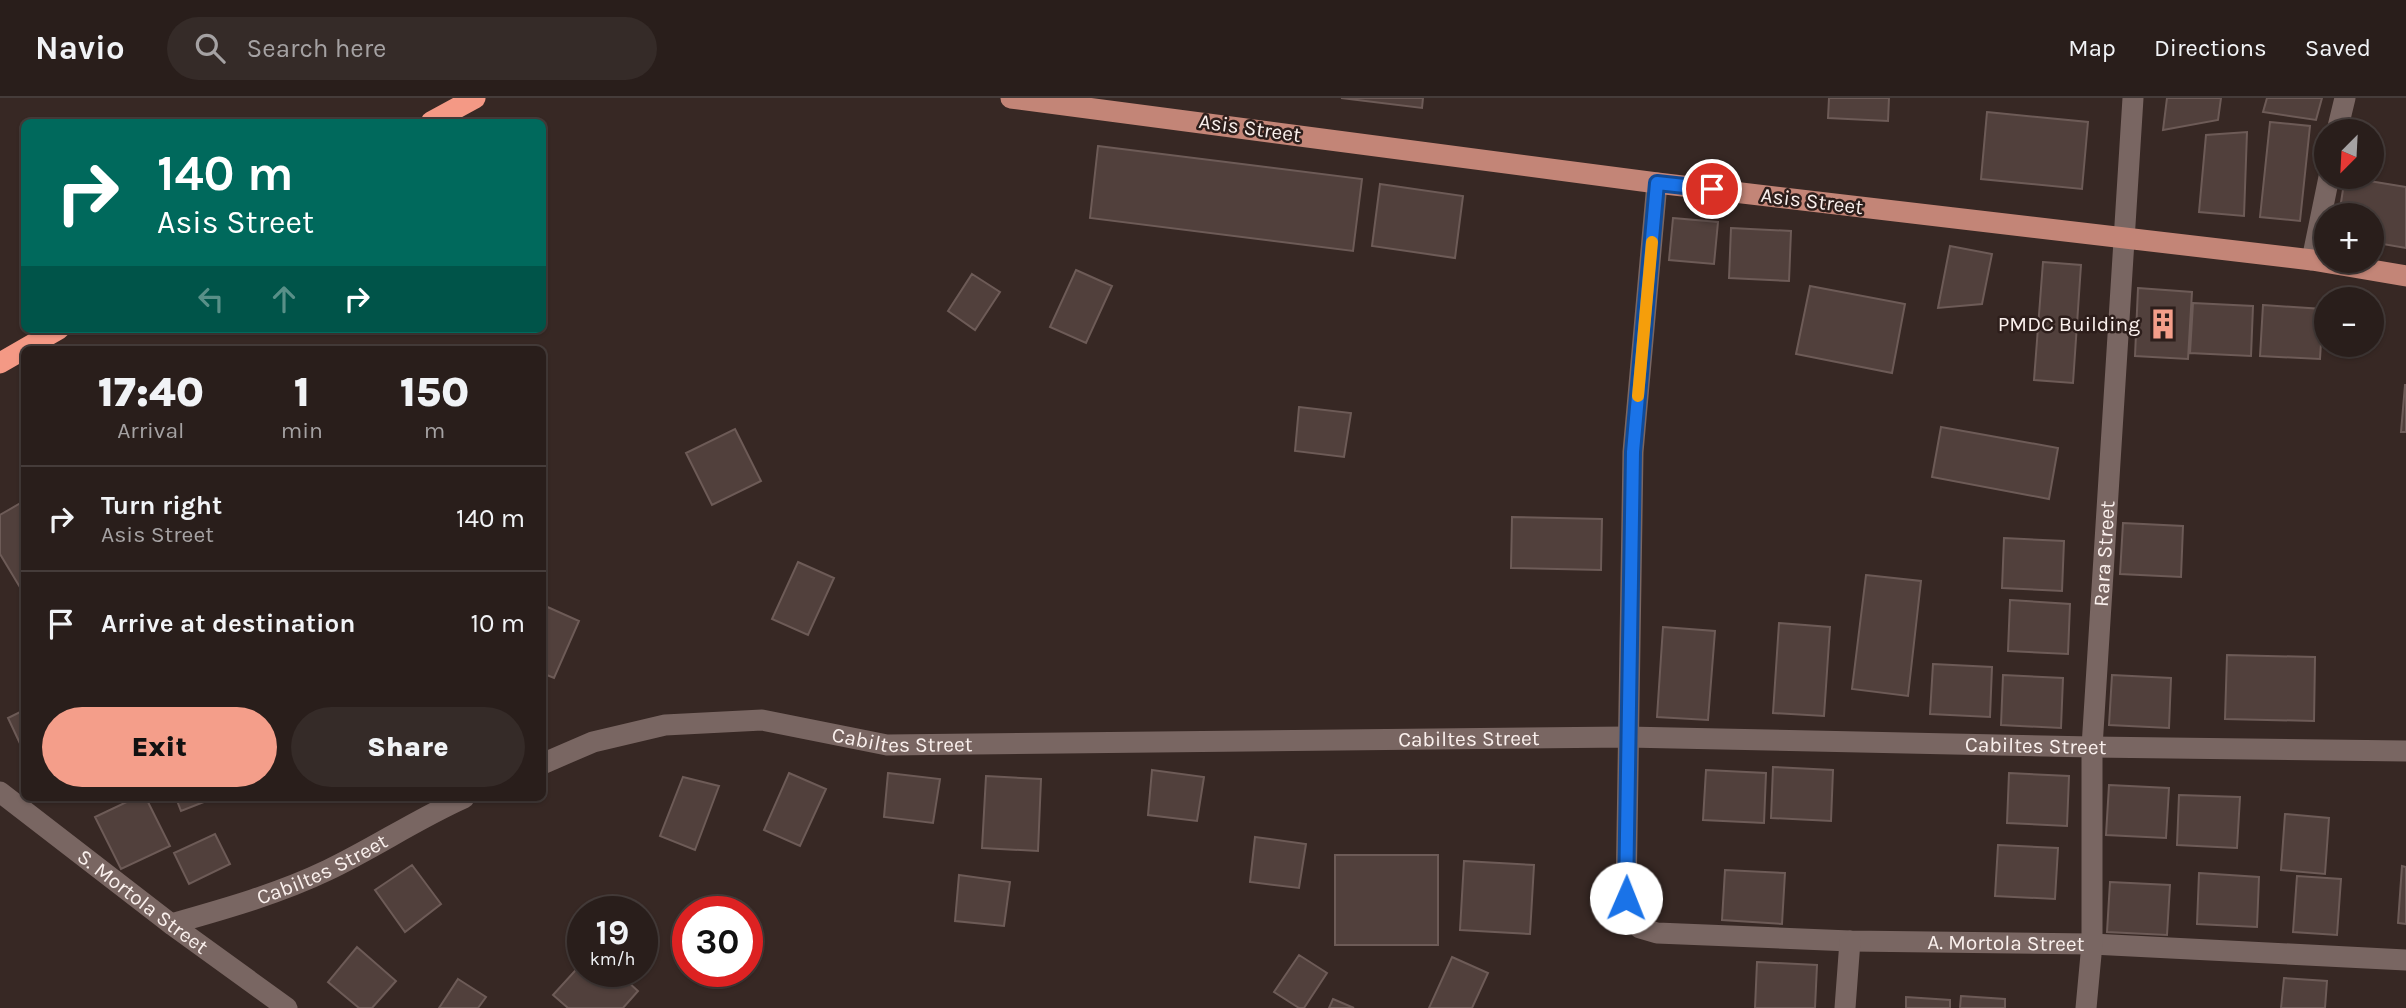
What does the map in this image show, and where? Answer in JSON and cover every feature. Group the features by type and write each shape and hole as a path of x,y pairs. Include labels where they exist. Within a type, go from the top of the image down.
{"highway":[{"path":"436,119 475,98"},
{"path":"30,346 52,333"},
{"path":"0,363 21,351"}],"main road":[{"name":"Asis Street","path":"1010,98 1657,183 2312,260 2406,276"}],"street":[{"name":"Rara Street","path":"2086,1008 2092,944 2092,747 2133,98"},
{"path":"2340,119 2345,98"},
{"path":"1627,737 1633,452 1657,183"},
{"path":"2312,260 2327,189"},
{"name":"Cabiltes Street","path":"546,762 593,742 665,725 762,720 887,745 1627,737 2406,751"},
{"name":"A. Mortola Street","path":"1627,737 1626,898 1640,928 1657,933 1850,941 2092,944 2406,960"},
{"name":"S. Mortola Street","path":"0,792 171,924 287,1008"},
{"name":"Cabiltes Street","path":"171,924 251,901 327,871 457,801"},
{"path":"1844,1008 1850,941"}],"building":[{"path":"1341,98 1423,98 1422,108"},
{"path":"1829,98 1889,98 1888,121 1828,118"},
{"path":"2167,98 2221,98 2218,120 2163,130"},
{"path":"2267,98 2322,98 2314,120 2263,112"},
{"path":"1987,112 2088,122 2082,189 1981,179"},
{"path":"2270,122 2310,126 2300,221 2260,217"},
{"path":"2247,132 2244,216 2199,212 2206,135"},
{"path":"1098,146 1362,179 1353,251 1090,218"},
{"path":"2384,183 2406,187 2406,248 2384,244 2384,203 2341,203 2343,189 2384,189"},
{"path":"1380,184 1463,196 1455,258 1372,246"},
{"path":"1673,218 1718,222 1714,264 1669,260"},
{"path":"1731,228 1791,231 1789,281 1729,278"},
{"path":"1950,246 1992,254 1982,304 1938,308"},
{"path":"2043,262 2081,265 2073,383 2034,380"},
{"path":"1076,270 1112,286 1086,343 1050,327"},
{"path":"972,274 1000,292 975,330 948,311"},
{"path":"1810,286 1905,304 1892,373 1796,354"},
{"name":"PMDC Building","path":"2138,288 2192,292 2188,359 2135,356"},
{"path":"2193,303 2253,306 2251,356 2190,353"},
{"path":"2263,305 2314,308 2314,357 2320,359 2260,356"},
{"path":"2405,385 2406,432 2401,432"},
{"path":"1299,407 1351,413 1344,457 1295,451"},
{"path":"1941,427 2058,448 2049,499 1932,477"},
{"path":"735,429 761,481 712,505 686,453"},
{"path":"21,503 21,589 0,554 0,515"},
{"path":"1512,517 1602,519 1601,570 1511,568"},
{"path":"2123,523 2183,526 2181,577 2120,574"},
{"path":"2004,538 2064,541 2062,591 2002,588"},
{"path":"798,562 834,578 808,635 772,619"},
{"path":"1866,575 1921,581 1908,696 1852,689"},
{"path":"2010,600 2070,604 2068,654 2008,651"},
{"path":"546,606 579,621 554,678 546,675"},
{"path":"1779,623 1830,627 1824,716 1773,713"},
{"path":"1663,627 1715,631 1708,720 1657,717"},
{"path":"2227,655 2315,657 2314,721 2225,719"},
{"path":"1933,664 1992,667 1990,717 1930,714"},
{"path":"2003,675 2063,678 2061,728 2001,725"},
{"path":"2112,675 2171,678 2169,728 2109,725"},
{"path":"21,712 21,746 8,718"},
{"path":"1773,767 1833,770 1831,821 1771,818"},
{"path":"1152,770 1204,777 1197,821 1148,815"},
{"path":"1706,770 1766,773 1764,823 1703,820"},
{"path":"789,773 826,789 800,846 764,830"},
{"path":"888,773 940,779 933,823 884,817"},
{"path":"2009,773 2069,776 2067,826 2007,823"},
{"path":"986,776 1041,779 1038,851 982,848"},
{"path":"683,777 719,786 695,850 660,836"},
{"path":"2109,785 2169,788 2166,838 2106,835"},
{"path":"2179,795 2240,797 2237,848 2177,845"},
{"path":"129,801 148,801 170,846 121,869 95,817"},
{"path":"177,801 206,801 181,811"},
{"path":"2285,814 2329,818 2325,874 2281,870"},
{"path":"215,834 230,864 189,884 174,853"},
{"path":"1255,837 1306,844 1299,888 1250,882"},
{"path":"1998,845 2058,848 2055,899 1995,896"},
{"path":"1335,855 1438,855 1438,945 1335,945"},
{"path":"1464,861 1534,865 1530,934 1460,930"},
{"path":"412,865 441,904 405,932 375,890"},
{"path":"2402,866 2406,867 2406,924 2398,923"},
{"path":"1725,870 1785,873 1782,924 1722,920"},
{"path":"2199,873 2259,877 2257,927 2197,924"},
{"path":"959,875 1010,882 1004,926 955,921"},
{"path":"2297,876 2341,879 2337,935 2293,932"},
{"path":"2110,882 2170,885 2167,935 2107,932"},
{"path":"357,947 396,981 372,1008 359,1008 328,982"},
{"path":"1299,955 1327,973 1304,1008 1299,1008 1274,992"},
{"path":"1452,957 1488,973 1472,1008 1429,1008"},
{"path":"1757,962 1817,965 1815,1008 1755,1008"},
{"path":"2284,978 2327,981 2325,1008 2281,1008"},
{"path":"458,979 486,997 478,1008 439,1008"},
{"path":"567,980 567,987 634,987 638,991 623,1008 568,1008 553,995"},
{"path":"1961,996 2005,999 2005,1008 1960,1008"},
{"path":"1906,997 1950,1000 1950,1008 1906,1008"},
{"path":"1333,999 1354,1008 1329,1008"}],"slow traffic":[{"path":"1638,396 1652,242"}],"place":[{"name":"PMDC Building","path":"2163,324"}],"route":[{"path":"1626,898 1633,452 1657,183 1712,189"}]}
